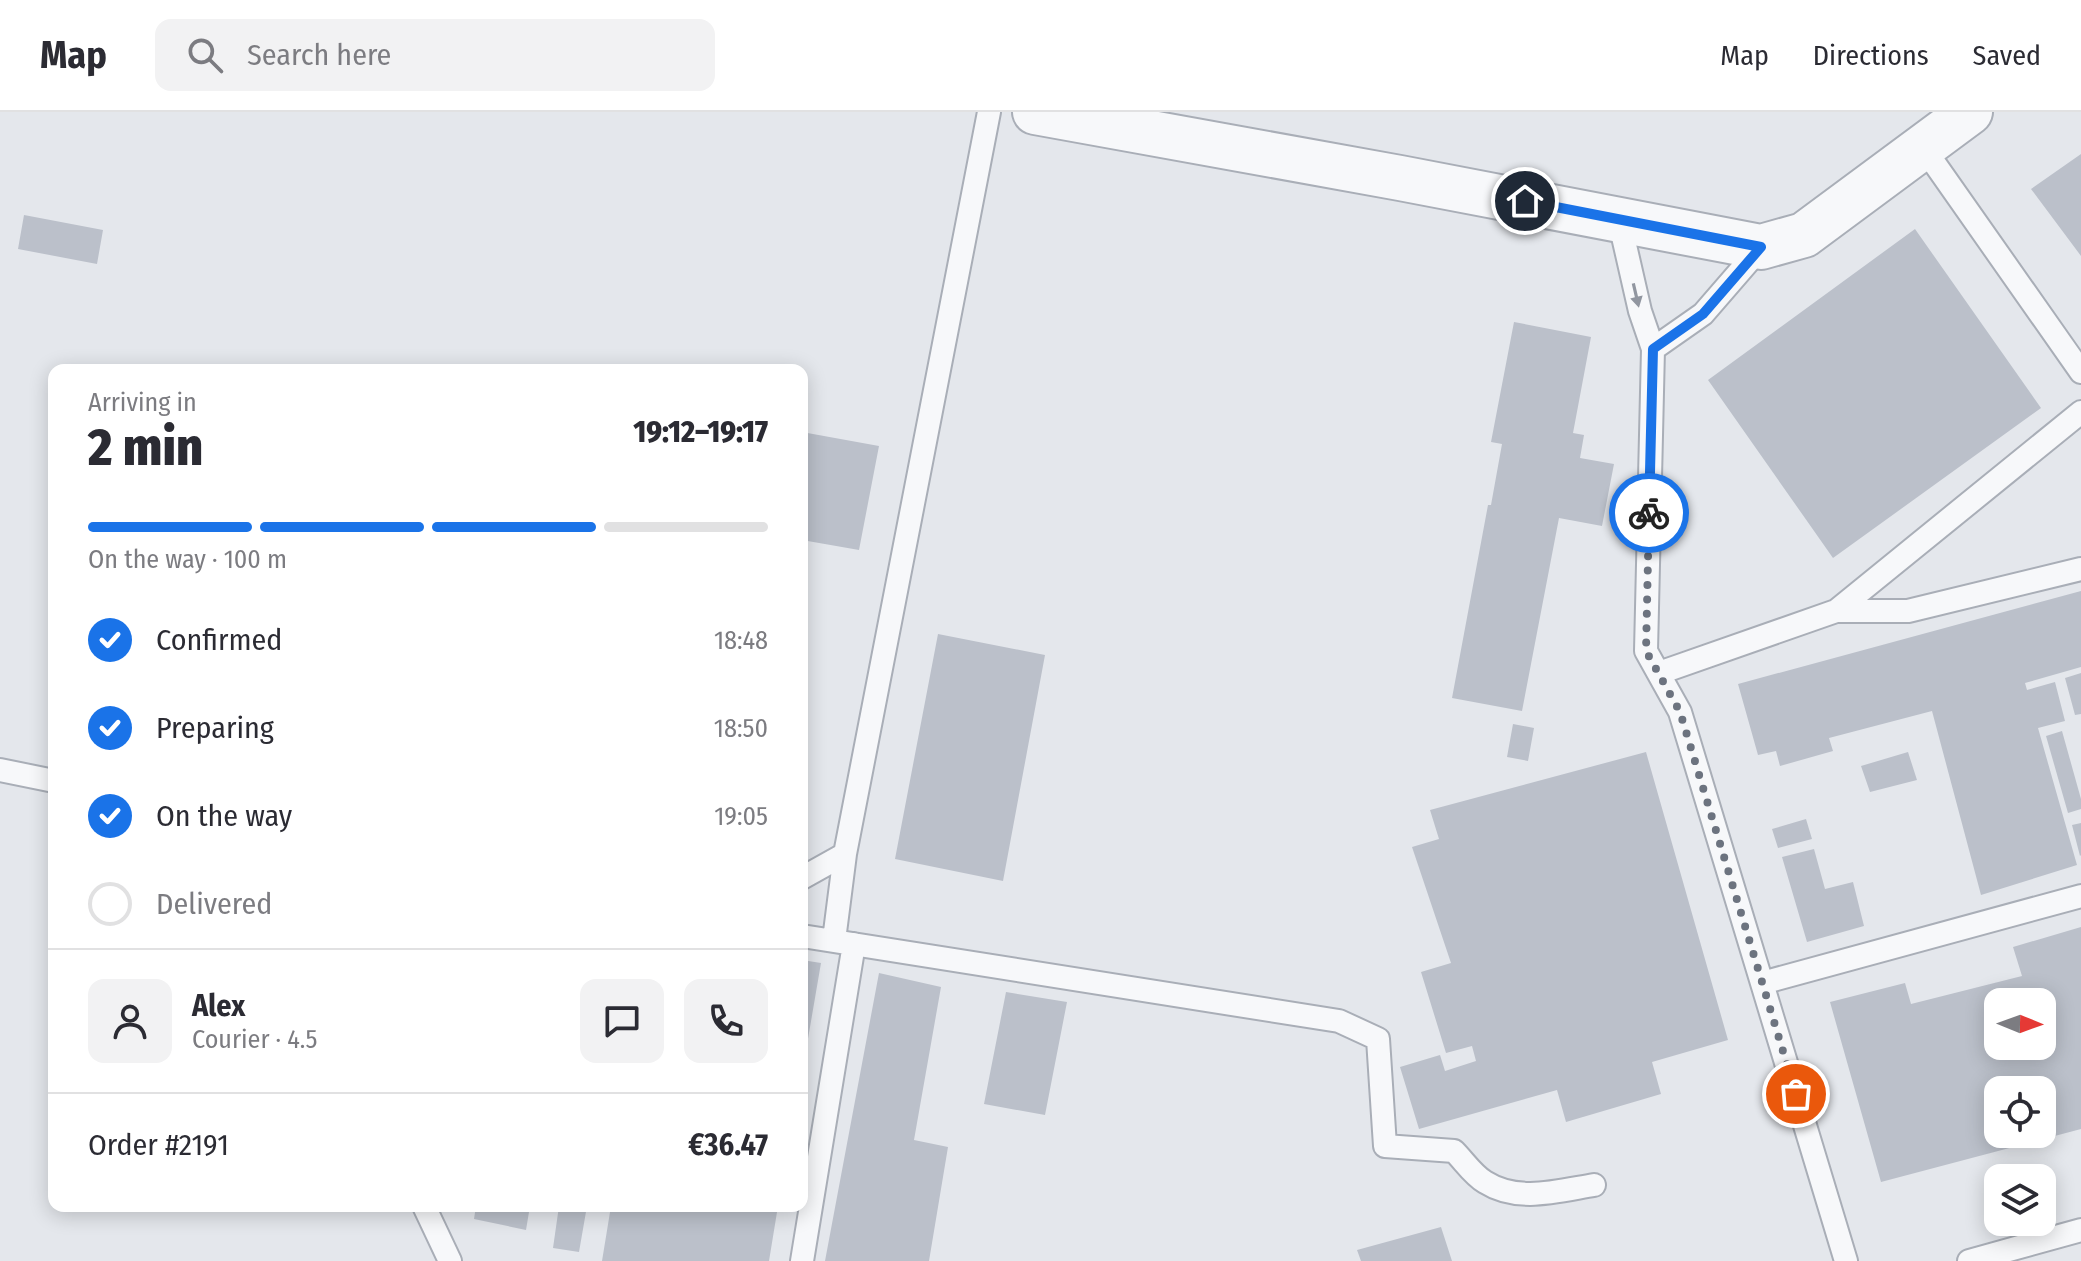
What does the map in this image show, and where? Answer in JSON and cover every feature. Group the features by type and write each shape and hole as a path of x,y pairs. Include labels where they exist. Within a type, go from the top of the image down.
{"street":[{"path":"1035,112 1761,247 1804,235 1970,112"}],"lane":[{"path":"802,1261 844,942 845,854 989,112"},
{"path":"1923,147 2081,372"},
{"path":"1619,219 1640,311 1653,349 1646,651 1680,712 1846,1261"},
{"path":"1653,349 1703,314 1761,247"},
{"path":"1836,611 2081,412"},
{"path":"1659,673 1836,611 1908,611 2081,569"},
{"path":"0,770 48,780"},
{"path":"808,875 845,854"},
{"path":"1762,983 2081,896"},
{"path":"808,937 1339,1021 1378,1039 1385,1146 1454,1151 1483,1181 1507,1193 1542,1194 1594,1185"},
{"path":"427,1212 450,1261"},
{"path":"1969,1261 2081,1230"}],"building":[{"path":"2081,154 2081,256 2031,189"},
{"path":"24,215 103,230 97,264 18,249"},
{"path":"1915,229 2041,408 1833,558 1708,380"},
{"path":"1514,322 1591,337 1573,433 1584,435 1580,458 1614,464 1602,526 1559,518 1522,711 1452,698 1502,444 1491,442"},
{"path":"808,433 879,446 859,550 808,541"},
{"path":"2081,591 2081,667 2025,683 2027,690 2055,682 2065,721 2038,728 2077,865 1981,895 1932,711 1829,738 1833,751 1780,766 1776,751 1758,755 1738,684"},
{"path":"938,634 1045,655 1003,881 895,859"},
{"path":"2081,673 2081,714 2075,715 2065,678"},
{"path":"1513,724 1534,728 1528,761 1507,757"},
{"path":"2062,731 2081,799 2081,809 2068,813 2046,736"},
{"path":"1646,752 1728,1040 1652,1062 1661,1094 1566,1122 1557,1090 1419,1129 1400,1067 1440,1055 1445,1071 1476,1061 1472,1046 1446,1053 1421,972 1451,963 1412,847 1439,839 1430,810"},
{"path":"1908,752 1917,780 1870,792 1861,766"},
{"path":"1806,819 1812,839 1778,848 1772,829"},
{"path":"2081,823 2081,855 2080,856 2072,825"},
{"path":"1814,849 1825,889 1853,882 1864,926 1807,942 1782,857"},
{"path":"2081,927 2081,1129 2056,1136 2056,1076 1984,1076 1984,1148 2009,1148 1881,1182 1830,1002 1905,983 1911,1004 2022,976 2013,947"},
{"path":"808,961 821,963 808,1039"},
{"path":"879,973 941,987 914,1140 948,1147 929,1261 825,1261"},
{"path":"1006,992 1067,1002 1045,1115 984,1104"},
{"path":"475,1212 529,1212 526,1230 474,1219"},
{"path":"558,1212 586,1212 579,1252 553,1248"},
{"path":"610,1212 777,1212 769,1261 602,1261"},
{"path":"1441,1227 1452,1261 1361,1261 1357,1250"}],"way so far":[{"path":"1649,513 1646,651 1680,712 1796,1094"}],"route":[{"path":"1525,201 1761,247 1703,314 1653,349 1649,513"}]}
